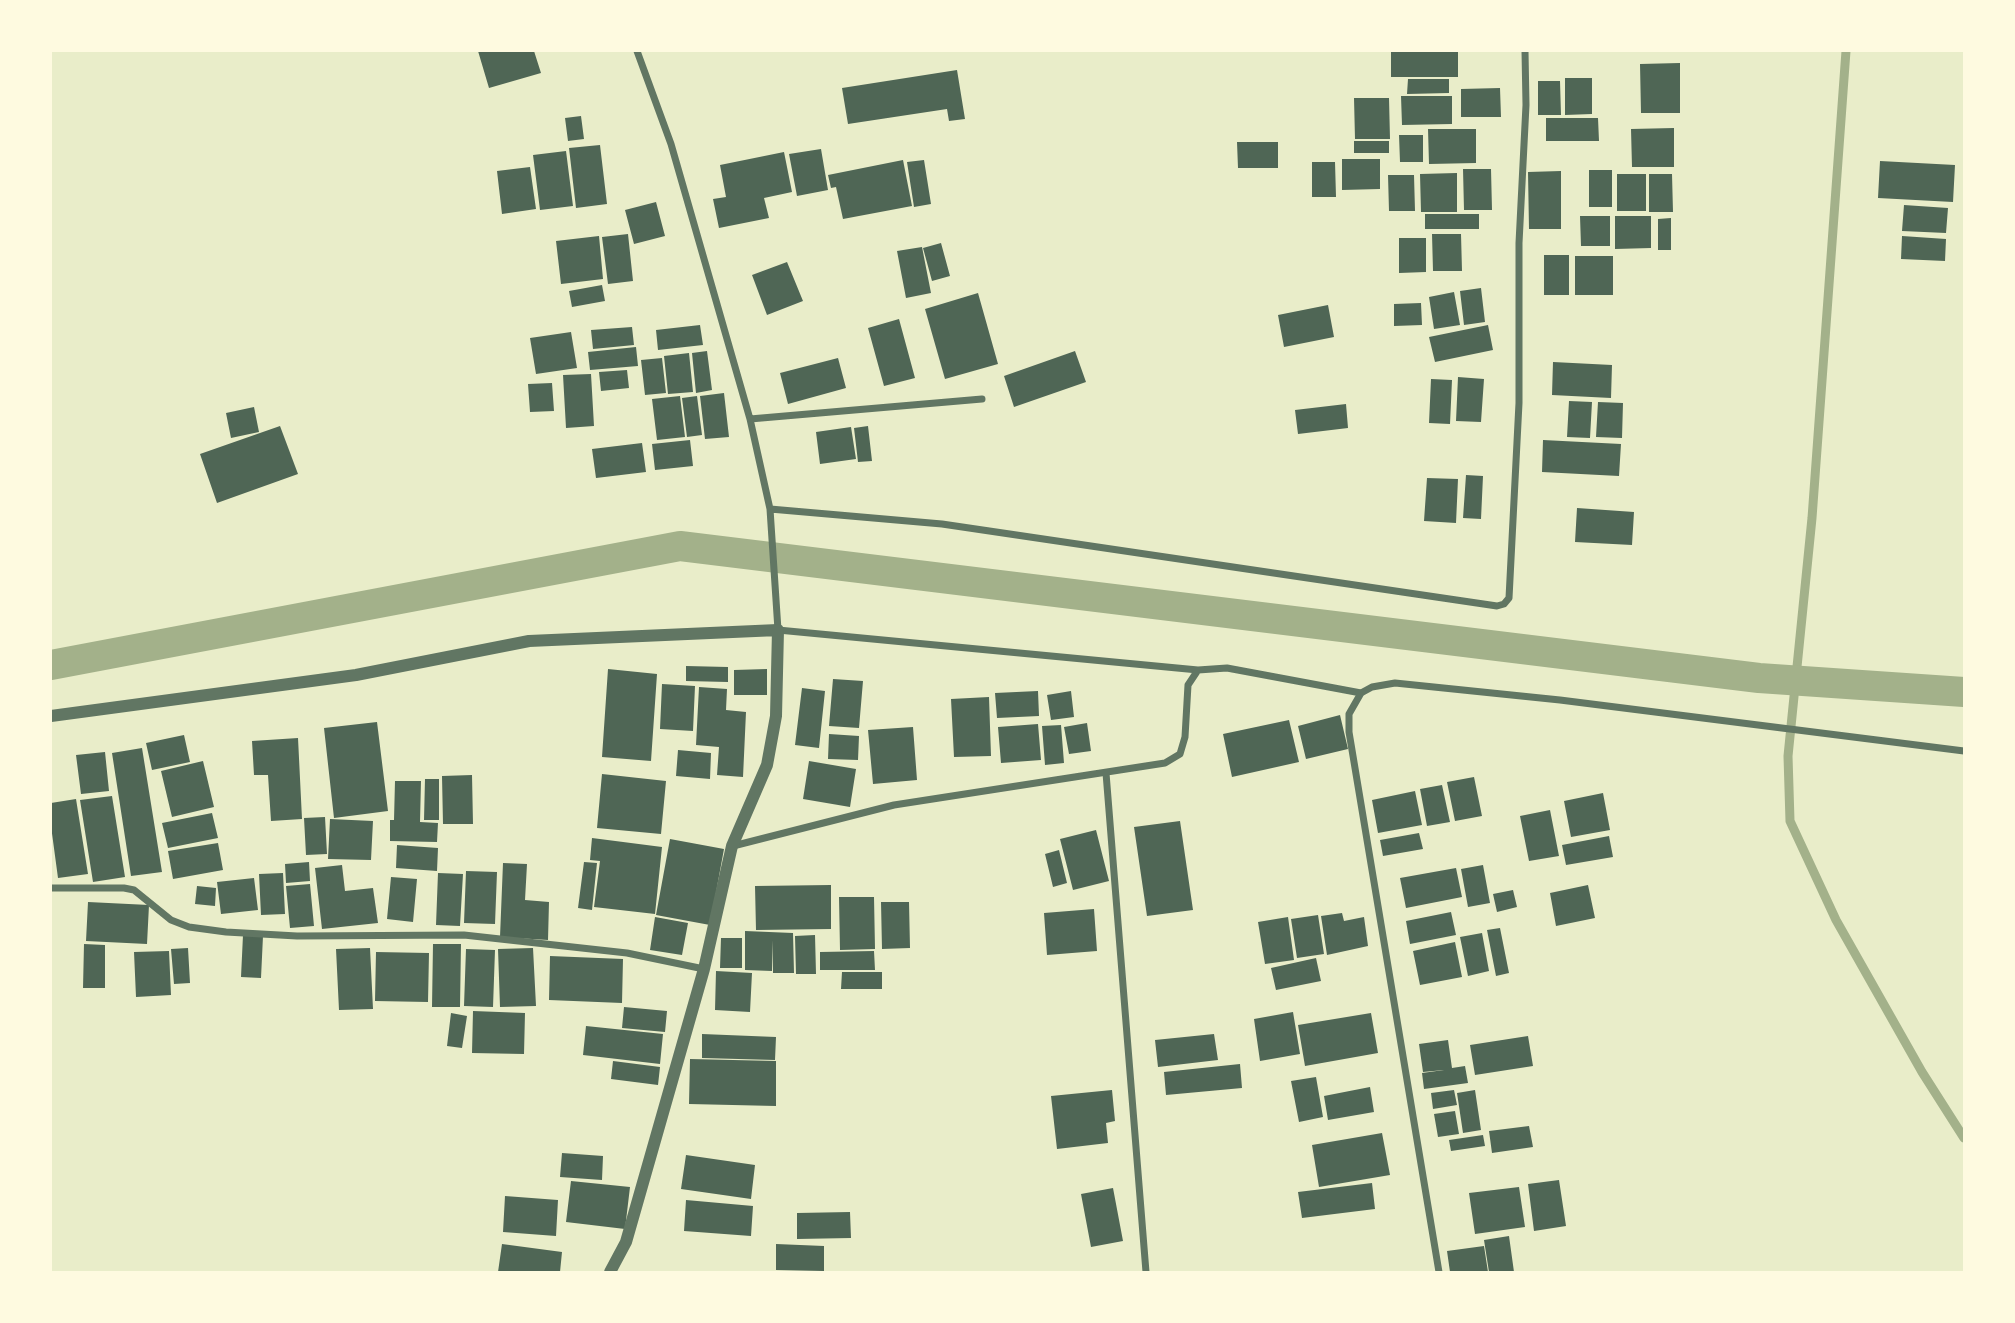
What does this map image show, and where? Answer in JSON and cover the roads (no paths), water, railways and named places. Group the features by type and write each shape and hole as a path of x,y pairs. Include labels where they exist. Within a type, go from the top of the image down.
{"street":[{"path":"610,1272 626,1242 704,969 733,846 767,765 776,716 778,630 771,509 750,419 671,145 636,51"},
{"path":"771,509 942,524 1497,606 1504,604 1509,598 1519,403 1519,243 1526,104 1525,51"},
{"path":"750,419 982,399"},
{"path":"51,716 356,675 528,641 778,630 1198,670 1227,668 1361,694"},
{"path":"733,846 894,805 1165,763 1180,754 1185,737 1188,685 1198,670"},
{"path":"1439,1272 1349,732 1349,714 1361,694 1372,687 1395,683 1964,751"},
{"path":"1106,773 1146,1272"},
{"path":"51,888 134,890 171,920 189,927 226,932 297,936 464,935 627,953 704,969"}],"waterway":[{"path":"1846,51 1812,518 1788,756 1790,821 1836,920 1922,1072 1964,1138"},
{"path":"51,665 680,546 1759,678 1964,692"}]}
